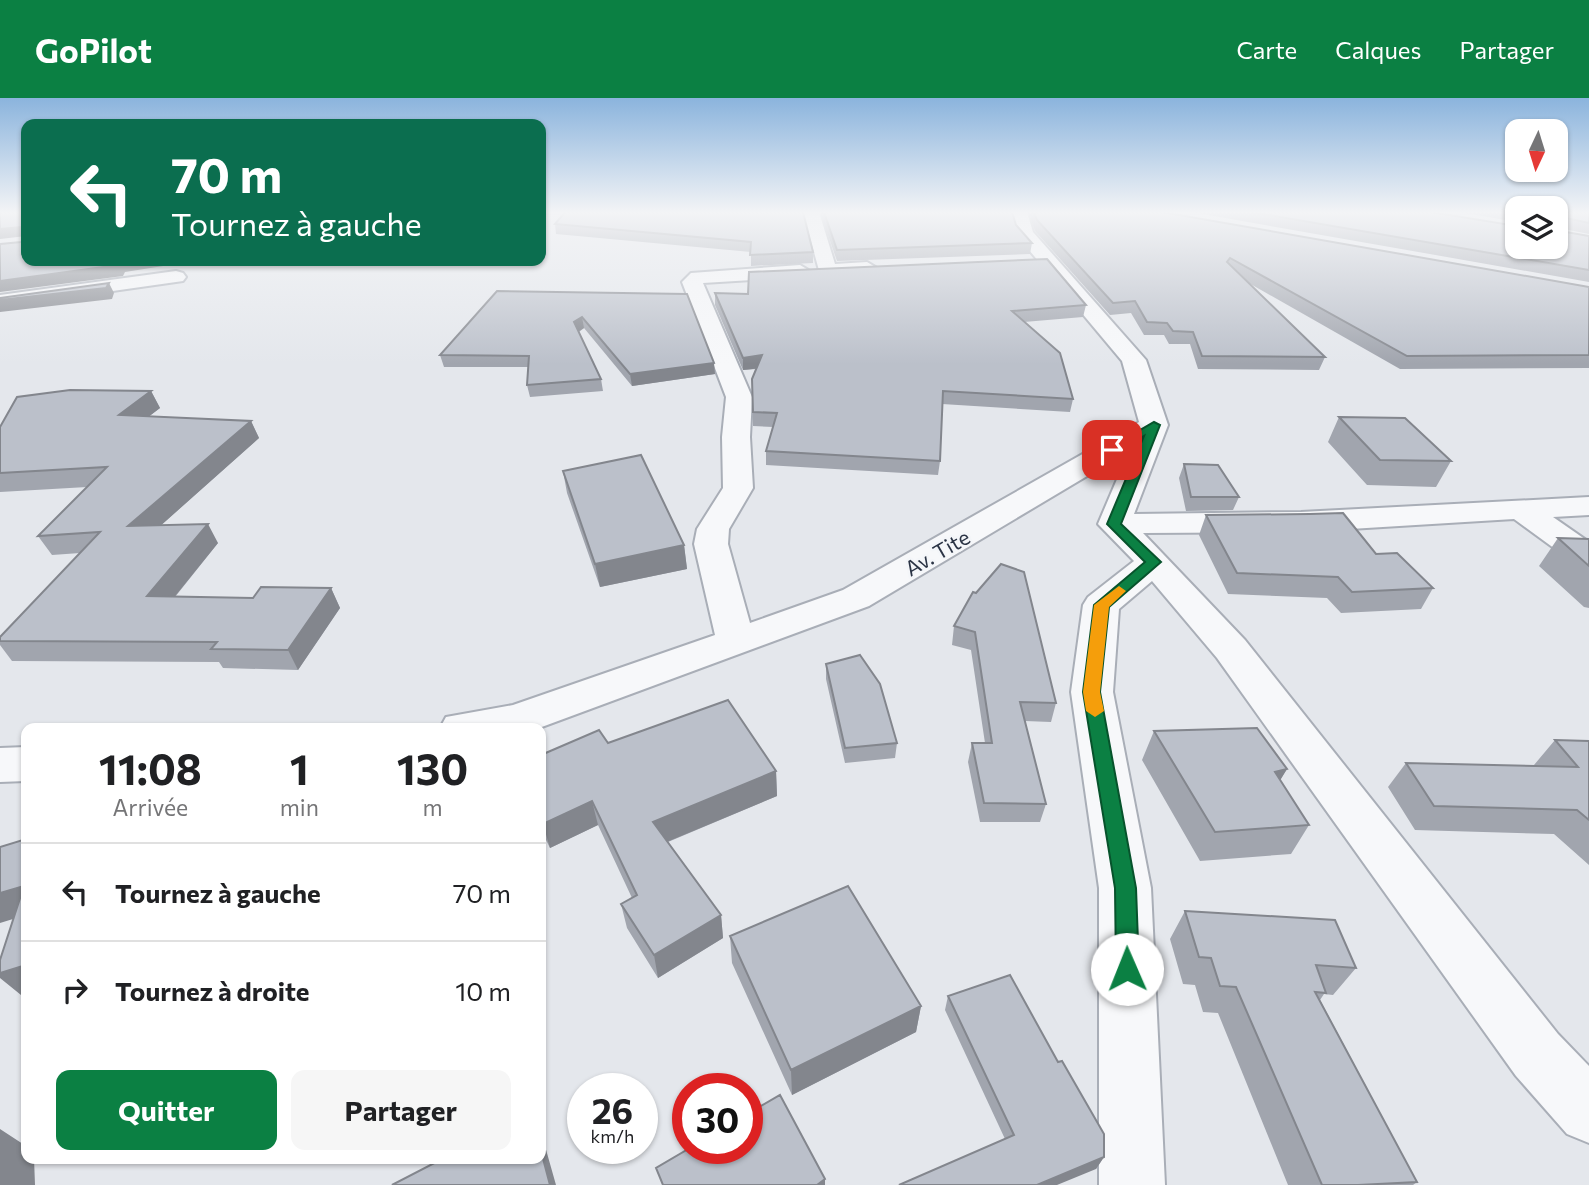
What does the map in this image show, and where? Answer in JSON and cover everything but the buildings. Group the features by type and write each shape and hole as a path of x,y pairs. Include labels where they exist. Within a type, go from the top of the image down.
{"street":[{"path":"825,263 827,270"},
{"path":"1040,263 1134,360 1154,425 1114,524"},
{"path":"736,643 711,544 713,529 738,488 736,437 739,397 692,282 708,276 880,268"},
{"path":"0,301 176,277"},
{"name":"Av. Tite","path":"495,723 516,720 856,598 1154,425"},
{"path":"1114,524 1301,522 1589,506"},
{"path":"1521,509 1589,558"},
{"path":"1114,524 1154,562 1231,649 1537,1055 1589,1112"},
{"path":"1132,1185 1125,888 1092,692 1101,605 1154,562"},
{"path":"0,765 21,764"}],"slow traffic":[{"path":"1095,711 1092,692 1101,605 1119,591"}],"route":[{"path":"1112,450 1154,425 1114,524 1154,562 1101,605 1092,692 1125,888 1127,969"}]}
